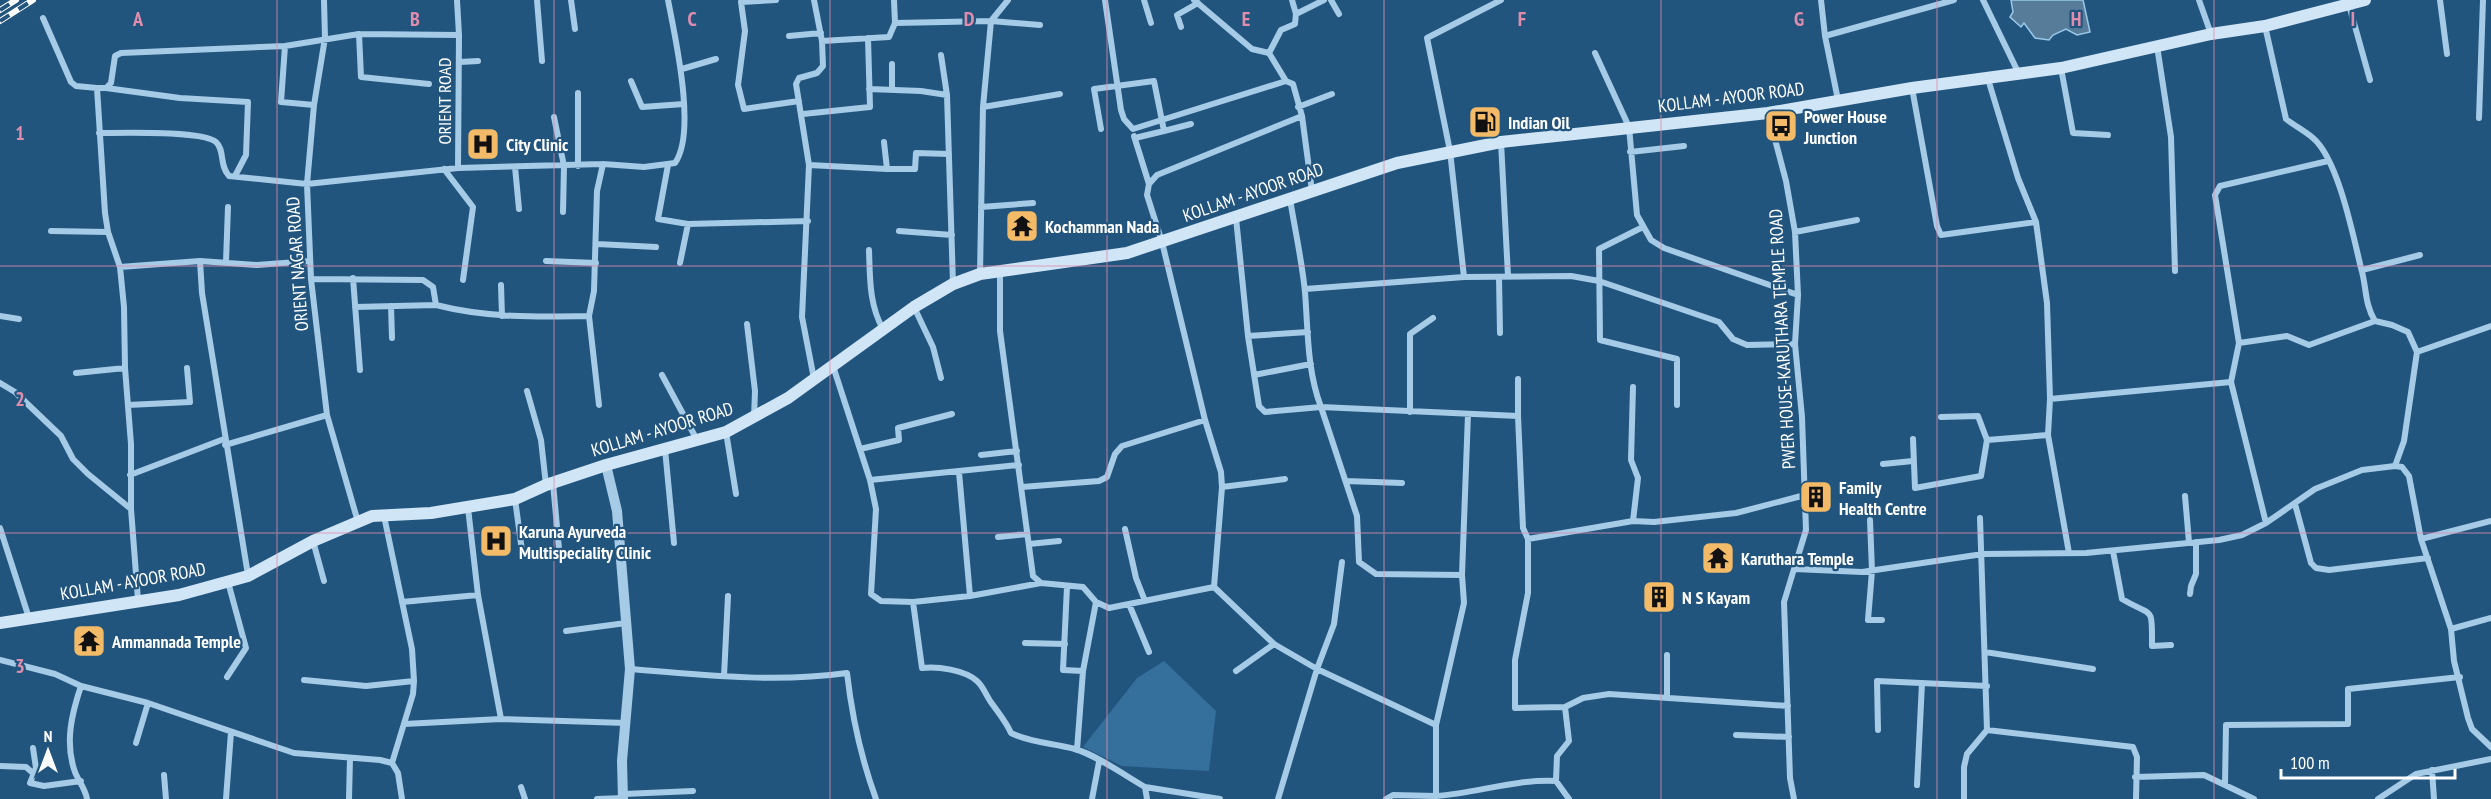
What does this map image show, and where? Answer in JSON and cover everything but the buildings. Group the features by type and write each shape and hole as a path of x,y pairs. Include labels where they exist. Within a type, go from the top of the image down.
{"main road":[{"name":"KOLLAM - AYOOR ROAD","path":"0,623 179,595 248,576 313,542 372,516 431,513 514,499 606,465 726,432 788,398 914,306 953,284 980,274 1127,253 1397,163 1501,142 1767,113 1912,88 2061,68 2157,45 2265,26 2365,0"}],"street":[{"name":"ORIENT NAGAR ROAD","path":"324,0 325,38 314,105 307,184 311,279 327,415 358,522"},
{"name":"ORIENT ROAD","path":"457,0 460,63 459,168"},
{"path":"537,0 542,61"},
{"path":"571,0 575,28"},
{"path":"99,133 195,135 215,141 220,148 223,169 230,176 307,184 459,168 603,164 644,167 675,164 681,151 684,104 682,69 668,0"},
{"path":"776,0 741,1 745,31 738,85 744,109 798,100"},
{"path":"814,0 821,33 823,66 817,73 799,78 796,84 809,165 802,316 814,380"},
{"path":"822,41 889,37 894,24 894,0"},
{"path":"980,274 983,107 991,21 1008,0"},
{"path":"1105,0 1124,119 1133,129 1149,184 1147,195 1162,242 1205,420 1221,472 1222,487 1214,587"},
{"path":"1144,0 1151,23"},
{"path":"1269,53 1281,30 1295,24 1296,14 1292,0"},
{"path":"1296,14 1324,0"},
{"path":"1331,0 1339,14"},
{"path":"1464,277 1450,151 1427,38 1501,0"},
{"path":"1821,0 1825,36 1838,100"},
{"path":"1825,36 1954,0"},
{"path":"1983,0 2019,74"},
{"path":"2199,0 2211,34"},
{"path":"2440,0 2447,54"},
{"path":"2479,118 2483,0"},
{"path":"1181,27 1177,15 1196,2 1252,49 1269,53 1286,81 1293,84 1302,116 1312,191"},
{"path":"2342,5 2370,80"},
{"path":"43,18 71,82 76,86 180,98 248,102 246,155 235,176"},
{"path":"894,24 991,21 1040,26"},
{"path":"2265,26 2286,119 2313,138 2336,175 2362,270 2366,308 2375,321"},
{"path":"789,36 821,33"},
{"path":"359,34 361,77 429,84"},
{"path":"106,88 111,83 115,56 121,53 285,45 359,34 459,35"},
{"path":"802,114 870,107 868,38"},
{"path":"285,45 281,102 314,105"},
{"path":"2157,45 2171,137 2175,271"},
{"path":"1594,53 1629,127 1636,215 1651,240 1664,248 1798,295"},
{"path":"941,55 946,95 953,284"},
{"path":"682,69 716,59"},
{"path":"460,63 478,61"},
{"path":"892,64 892,90"},
{"path":"2061,68 2073,133 2109,135"},
{"path":"1988,78 2018,178 2036,222 2047,303 2050,399 2048,435 2069,553"},
{"path":"631,81 642,107 684,104"},
{"path":"1101,129 1094,89 1117,84 1154,81 1164,131"},
{"path":"1133,129 1286,81"},
{"path":"97,88 108,232 120,267 124,308 130,509 138,600"},
{"path":"1912,88 1937,226 1941,235 2036,222"},
{"path":"869,89 921,91 946,95"},
{"path":"579,93 579,166"},
{"path":"983,107 1060,94"},
{"path":"1298,107 1332,94"},
{"name":"PWER HOUSE-KARUTHARA TEMPLE ROAD","path":"1767,113 1786,181 1795,232 1798,295 1795,344 1802,417 1806,530 1784,602 1790,778 1794,799"},
{"path":"1149,184 1157,175 1167,170 1302,116"},
{"path":"554,117 564,166 562,212"},
{"path":"1134,138 1191,124"},
{"path":"884,142 887,169"},
{"path":"1501,142 1508,276"},
{"path":"1630,152 1684,146"},
{"path":"809,165 915,169 916,153 949,154"},
{"path":"2266,523 2231,382 2240,343 2216,203 2218,190 2220,186 2328,161"},
{"path":"599,405 590,316 596,263 597,191 603,164"},
{"path":"668,165 658,219 688,224 808,221"},
{"path":"514,167 519,209"},
{"path":"444,169 473,207 464,280"},
{"path":"1290,199 1305,289 1311,364 1316,393 1357,516 1359,562 1365,569 1376,574 1462,575"},
{"path":"981,207 1033,203"},
{"path":"226,262 228,207"},
{"path":"1236,218 1248,336 1259,406 1265,412 1321,407 1518,416"},
{"path":"1795,232 1857,220"},
{"path":"680,263 688,224"},
{"path":"1643,227 1599,249 1600,340 1677,359 1677,405"},
{"path":"51,231 108,232"},
{"path":"899,231 952,235"},
{"path":"597,244 656,247"},
{"path":"869,250 870,285 875,315 883,329"},
{"path":"2362,270 2420,255"},
{"path":"120,267 200,261 257,265 310,261"},
{"path":"200,261 202,293 224,442 248,576"},
{"path":"546,261 596,263"},
{"path":"1000,271 1000,331 1033,576 1041,583"},
{"path":"1305,289 1464,277 1571,276 1599,281 1719,322 1733,339 1747,345 1795,344"},
{"path":"1500,277 1500,333"},
{"path":"352,278 360,370"},
{"path":"311,279 423,280 429,282 433,287 436,305"},
{"path":"501,285 502,316"},
{"path":"355,307 436,305 502,316 590,316"},
{"path":"391,306 392,338"},
{"path":"914,306 933,347 941,378"},
{"path":"0,316 19,319"},
{"path":"1410,412 1410,334 1433,318"},
{"path":"2240,343 2287,336 2309,345 2375,321 2408,332 2417,352 2404,441 2395,466"},
{"path":"747,324 755,391 754,418"},
{"path":"2417,352 2491,326"},
{"path":"1248,336 1308,332"},
{"path":"1254,375 1311,364"},
{"path":"833,366 870,480 876,509 872,594 881,601 913,602 970,596 1041,583 1083,587 1096,603 1109,608 1214,587"},
{"path":"128,405 190,402 187,368"},
{"path":"76,373 125,369"},
{"path":"662,375 697,440"},
{"path":"1518,379 1523,528 1528,539 1528,593 1515,660 1515,708 1565,706 1597,694 1788,706"},
{"path":"2050,399 2231,382"},
{"path":"0,383 15,392 62,436 73,459 130,509"},
{"path":"1633,387 1631,460 1638,478 1633,521"},
{"path":"527,391 541,440 550,484 559,549"},
{"path":"860,449 899,440 898,428 952,414"},
{"path":"1436,796 1436,725 1464,603 1462,575 1468,414"},
{"path":"130,475 224,442 327,415"},
{"path":"1913,439 1915,488 1981,476 1987,440 1978,416 1941,417"},
{"path":"1022,487 1099,481 1107,477 1114,454 1122,446 1205,420"},
{"path":"726,432 736,494"},
{"path":"1987,440 2048,435"},
{"path":"665,449 674,543"},
{"path":"981,455 1017,451"},
{"path":"1883,464 1913,461"},
{"path":"606,465 617,511 630,669 622,761 623,797"},
{"path":"870,480 1019,465"},
{"path":"1794,569 1872,571 1983,554 2113,551 2242,535 2266,523 2315,489 2362,470 2402,467 2409,476 2421,539 2451,629 2454,661 2472,729 2491,747"},
{"path":"959,472 970,596"},
{"path":"1222,487 1285,478"},
{"path":"1346,481 1402,483"},
{"path":"1528,539 1633,521 1654,522 1736,513 1805,495"},
{"path":"2185,495 2196,573 2190,594"},
{"path":"514,499 522,550"},
{"path":"2295,504 2312,562 2316,568 2330,570 2428,558"},
{"path":"468,507 478,595 501,719"},
{"path":"384,515 412,649 413,694 392,763 398,773 402,799"},
{"path":"1964,799 1964,767 1967,754 1987,730 1983,554 1980,518"},
{"path":"1870,520 1872,571 1868,620 1882,620"},
{"path":"2421,539 2491,521"},
{"path":"0,528 29,619"},
{"path":"1125,529 1136,578 1145,601"},
{"path":"998,537 1027,534"},
{"path":"1029,544 1059,541"},
{"path":"313,542 324,581"},
{"path":"2113,551 2122,599 2146,610 2152,617 2152,646 2171,645"},
{"path":"1278,799 1317,669 1334,624 1342,562"},
{"path":"227,677 246,648 228,581"},
{"path":"1068,587 1064,670 1083,671"},
{"path":"1214,587 1274,644 1317,669 1436,725"},
{"path":"402,602 478,595"},
{"path":"724,676 728,596"},
{"path":"913,602 922,668 953,670 976,680 1004,718 1011,733 1020,738 1077,750 1122,772 1145,788 1220,799"},
{"path":"1077,750 1083,671 1096,603"},
{"path":"1129,604 1149,652"},
{"path":"2451,629 2491,618"},
{"path":"566,631 626,623"},
{"path":"1025,643 1065,644"},
{"path":"1236,671 1274,644"},
{"path":"1985,652 2092,669"},
{"path":"1667,655 1668,698"},
{"path":"0,660 55,674 81,686 148,703 294,753 392,763"},
{"path":"630,669 724,676 804,678 847,673 858,743 864,768 876,799"},
{"path":"2225,785 2226,725 2349,724 2349,689 2460,677"},
{"path":"304,680 366,686 414,681"},
{"path":"1878,729 1877,681 1987,686"},
{"path":"1917,785 1922,683"},
{"path":"81,686 73,709 69,742 74,771 81,781 87,799"},
{"path":"136,743 148,703"},
{"path":"1565,706 1569,741 1557,756 1556,781 1569,799"},
{"path":"404,723 501,719 626,723"},
{"path":"1987,730 2133,747 2137,757 2136,799"},
{"path":"226,799 231,732"},
{"path":"1736,735 1789,737"},
{"path":"33,748 36,768 30,783 44,786 81,781"},
{"path":"349,799 350,758"},
{"path":"2378,799 2406,780 2432,770 2491,759"},
{"path":"1092,799 1099,762"},
{"path":"0,766 26,767 34,774"},
{"path":"2432,770 2434,799"},
{"path":"164,775 166,799"},
{"path":"2135,777 2205,775 2254,799"},
{"path":"1386,799 1393,795 1436,796 1474,792 1517,782 1556,781"},
{"path":"520,787 525,799"},
{"path":"1145,788 1147,799"},
{"path":"597,799 693,791"}],"shaded area":[{"path":"2011,0 2083,0 2090,32 2077,35 2066,29 2053,35 2049,40 2035,38 2024,23 2021,27 2010,17 2013,12"},
{"path":"1164,661 1216,711 1209,771 1122,766 1083,747 1137,678"}],"railway":[{"path":"0,10 16,0"},
{"path":"0,21 33,0"}],"place":[{"name":"Indian Oil","path":"1485,122"},
{"name":"Power House Junction","path":"1781,126"},
{"name":"City Clinic","path":"483,144"},
{"name":"Kochamman Nada","path":"1022,226"},
{"name":"Family Health Centre","path":"1816,497"},
{"name":"Karuna Ayurveda Multispeciality Clinic","path":"496,541"},
{"name":"Karuthara Temple","path":"1718,558"},
{"name":"N S Kayam","path":"1659,597"},
{"name":"Ammannada Temple","path":"89,641"}]}
